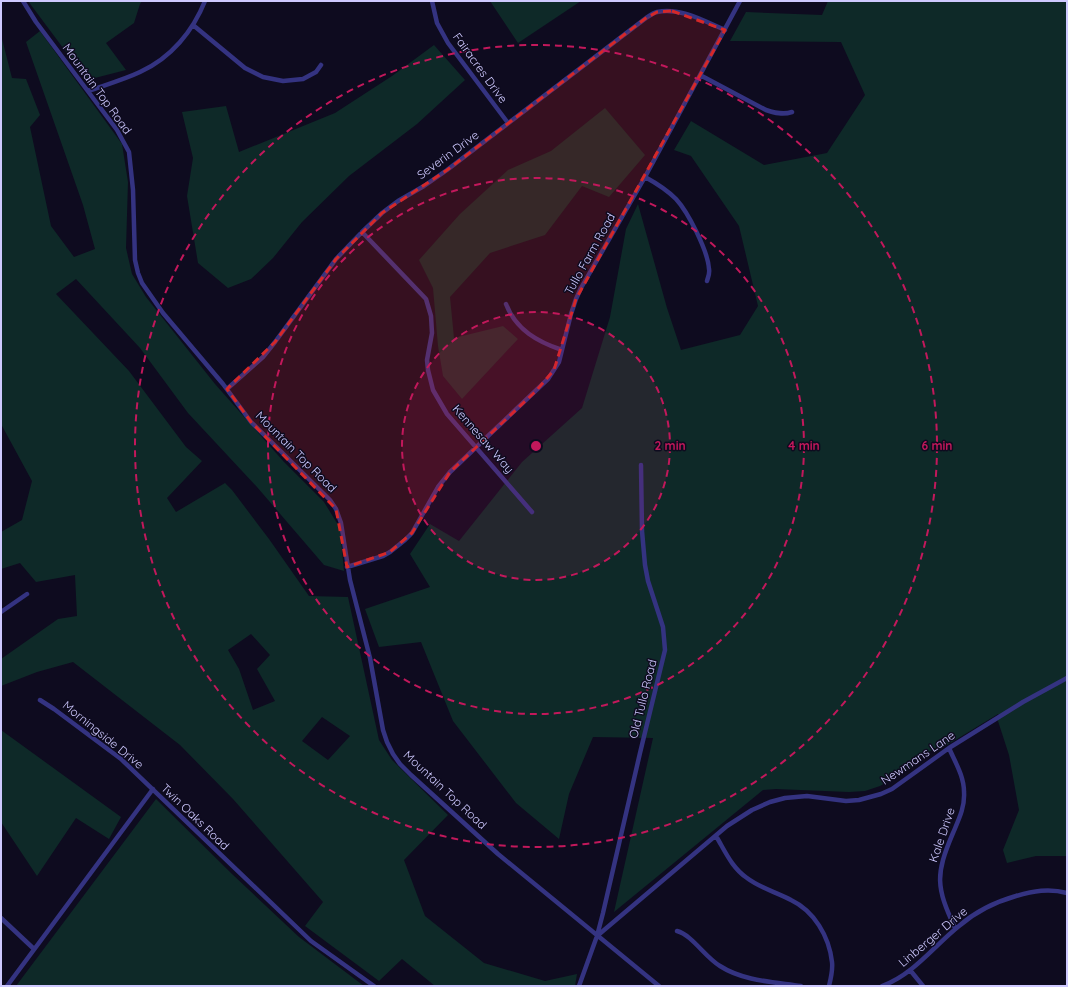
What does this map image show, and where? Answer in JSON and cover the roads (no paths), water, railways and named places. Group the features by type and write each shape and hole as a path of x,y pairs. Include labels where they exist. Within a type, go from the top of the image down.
{"street":[{"name":"Mountain Top Road","path":"23,1 36,22 117,130 129,152 133,190 135,260 142,283 163,313 226,389 251,422 330,500 336,509 341,523 347,567 370,658 383,730 392,754 411,775 494,850 659,986"},
{"path":"88,91 141,71 171,51 183,39 193,25 206,1"},
{"name":"Fairacres Drive","path":"432,1 437,23 448,44 508,122"},
{"name":"Tullo Farm Road","path":"347,567 382,556 390,552 405,540 417,525 438,487 450,472 548,379 559,362 576,299 645,177 740,1"},
{"name":"Severin Drive","path":"226,389 263,356 336,259 382,213 446,170 646,18 657,12 672,11 683,13 725,30"},
{"path":"193,25 245,68 263,77 283,81 303,79 316,72 321,65"},
{"path":"700,75 766,110 786,114 792,112"},
{"path":"645,177 663,188 675,198 689,218 710,269 707,281"},
{"name":"Kennesaw Way","path":"362,232 426,299 431,316 432,333 427,360 428,370 433,390 447,414 532,512"},
{"path":"506,304 514,320 533,338 562,350"},
{"name":"Old Tullo Road","path":"579,986 597,936 665,650 663,627 648,581 645,565 642,531 641,465"},
{"path":"1,612 27,594"},
{"name":"Newmans Lane","path":"597,936 741,816 770,802 785,798 807,796 846,801 859,800 881,794 892,789 949,748 1023,702 1067,678"},
{"name":"Morningside Drive","path":"40,700 102,744 121,759 153,789"},
{"name":"Kale Drive","path":"949,748 962,779 964,804 961,816 944,857 939,884 945,906 955,928"},
{"name":"Twin Oaks Road","path":"7,986 153,789 306,937 328,955 374,986"},
{"path":"716,836 734,866 741,873 766,889 792,900 814,917 827,941 830,951 832,972 829,986"},
{"name":"Linberger Drive","path":"882,986 899,979 955,928 983,910 1009,898 1032,892 1045,890 1067,893"},
{"path":"1,918 34,949"},
{"path":"677,931 685,934 712,960 728,971 744,976 801,986"},
{"path":"910,970 923,986"}]}
